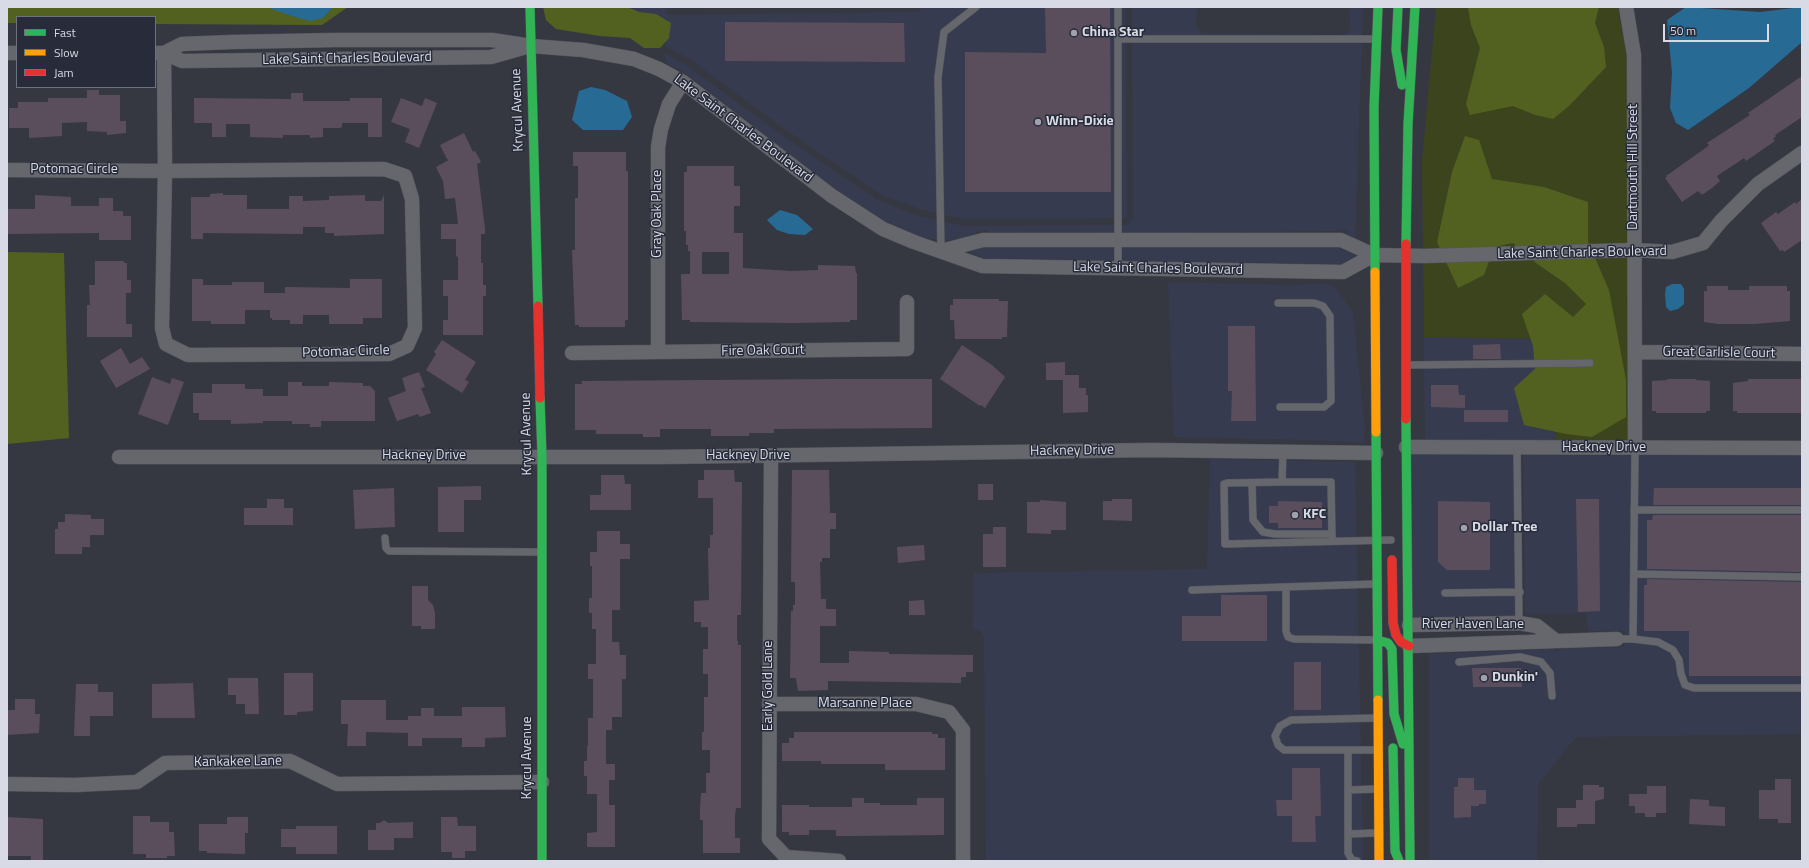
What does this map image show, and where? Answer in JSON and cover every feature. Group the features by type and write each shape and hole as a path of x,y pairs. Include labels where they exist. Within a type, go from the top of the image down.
{"main road":[{"name":"Krycul Avenue","path":"530,7 542,456 542,861"},
{"path":"1378,7 1374,108 1374,255 1379,861"},
{"path":"1398,7 1396,50 1408,124"},
{"path":"1410,861 1409,625 1406,448 1406,256 1408,124 1415,7"},
{"path":"1376,483 1385,513"},
{"path":"1391,537 1393,623 1396,635 1401,642 1409,646"},
{"path":"1377,640 1388,643 1392,649 1394,714 1410,764"},
{"path":"1378,683 1393,742 1395,851 1399,861"}],"street":[{"name":"Dartmouth Hill Street","path":"1626,7 1634,54 1633,250 1635,448"},
{"name":"Lake Saint Charles Boulevard","path":"159,53 182,44 264,41 492,40 530,46 583,50 634,59 659,69 683,82 832,196 883,229 914,242 982,266 1343,272 1374,255"},
{"name":"Lake Saint Charles Boulevard","path":"159,53 182,61 491,57 530,46"},
{"name":"Potomac Circle","path":"7,170 165,171 384,169 405,176 412,199 415,328 407,346 389,354 188,355 166,344 162,328 165,171 159,53"},
{"name":"Gray Oak Place","path":"658,352 658,147 661,129 669,104 683,82"},
{"name":"Lake Saint Charles Boulevard","path":"941,251 983,240 1341,240 1374,255 1406,256 1633,250 1672,252 1703,243 1721,221 1758,184 1802,153"},
{"name":"Fire Oak Court","path":"572,353 907,349 907,302"},
{"name":"Great Carlisle Court","path":"1635,352 1802,354"},
{"name":"Hackney Drive","path":"1406,448 1802,448"},
{"name":"Hackney Drive","path":"119,457 771,456 1150,450 1376,453"},
{"name":"Early Gold Lane","path":"771,456 768,839 786,857 839,861"},
{"name":"River Haven Lane","path":"1409,625 1519,623 1537,626 1556,641"},
{"name":"River Haven Lane","path":"1409,646 1617,639"},
{"name":"Marsanne Place","path":"769,704 916,704 950,712 963,730 963,861"},
{"name":"Kankakee Lane","path":"7,784 75,785 137,782 165,763 290,761 337,784 542,782"}],"lane":[{"path":"941,251 938,77 944,32 976,7"},
{"path":"1118,7 1118,269"},
{"path":"1118,39 1376,39"},
{"path":"1278,303 1314,303 1323,306 1330,316 1331,401 1324,407 1280,407"},
{"path":"1406,366 1590,363"},
{"path":"1517,447 1520,592 1519,623"},
{"path":"1633,639 1635,448"},
{"path":"1282,482 1283,452"},
{"path":"1331,482 1332,538 1225,544 1224,484 1331,482"},
{"path":"1252,483 1253,520 1263,532 1376,540 1391,537"},
{"path":"1634,510 1802,510"},
{"path":"385,538 386,548 389,551 542,552"},
{"path":"1634,574 1802,577"},
{"path":"1192,590 1377,584"},
{"path":"1286,587 1286,631 1288,637 1294,639 1377,640"},
{"path":"1445,593 1520,592"},
{"path":"1617,639 1658,642 1673,650 1679,660 1681,674 1685,685 1694,688 1802,688"},
{"path":"1458,662 1520,657 1541,662 1550,673 1552,696"},
{"path":"1378,718 1290,720 1280,726 1275,736 1278,745 1284,750 1393,750"},
{"path":"1348,750 1348,853 1352,860 1357,861"},
{"path":"1348,790 1378,788"},
{"path":"1348,834 1379,833"}],"shaded area":[{"path":"534,7 667,7 667,15 917,12 923,7 1125,7 1127,218 963,219 920,209 880,194 782,127 690,59 666,46 666,31"},
{"path":"1132,7 1197,7 1196,26 1201,33 1340,35 1348,33 1351,28 1349,7 1363,7 1355,238 1348,234 1348,231 1337,229 1336,231 1161,233 989,232 988,230 942,242 917,235 886,222 835,189 681,70 667,64 665,57 665,53 687,66 779,133 877,200 918,216 963,226 1128,225 1133,218"},
{"path":"984,248 1339,248 1355,256 1341,264 983,258 968,252"},
{"path":"1168,282 1287,285 1327,284 1336,288 1353,313 1365,432 1363,443 1315,440 1174,437"},
{"path":"1424,337 1551,339 1556,444 1425,443"},
{"path":"1406,447 1517,447 1519,623 1409,625"},
{"path":"1523,455 1802,456 1802,734 1576,737 1538,784 1537,861 1429,861 1429,654 1553,649 1557,652 1560,649 1624,647 1624,631 1588,631 1586,613 1525,614"},
{"path":"1210,459 1355,462 1363,861 986,861 984,637 981,631 973,630 974,573 1207,569"}],"green space":[{"path":"7,7 272,7 272,9 323,18 333,7 348,7 322,25 156,24 156,16 16,16 16,23 7,23"},
{"path":"543,7 627,7 639,12 656,14 671,23 669,38 660,48 644,48 630,38 600,36 556,29 546,20"},
{"path":"1436,7 1618,7 1631,83 1634,446 1556,444 1551,339 1424,337 1422,161"},
{"path":"1468,7 1599,7 1595,23 1604,47 1606,67 1569,106 1553,119 1535,115 1513,106 1470,115 1466,104 1480,48 1471,25"},
{"path":"1465,136 1479,140 1492,179 1544,187 1588,202 1588,242 1609,290 1626,380 1626,417 1592,437 1566,434 1524,425 1514,388 1535,369 1533,346 1522,314 1545,294 1573,317 1586,304 1565,283 1536,263 1513,243 1494,247 1484,275 1458,288 1437,242 1452,172"},
{"path":"7,252 64,253 69,438 7,444"}],"water":[{"path":"272,7 333,7 323,18 310,21 272,9"},
{"path":"1686,7 1760,12 1802,7 1802,42 1749,88 1688,130 1676,123 1670,108 1672,73 1667,20"},
{"path":"591,87 605,90 627,101 632,117 623,130 583,130 572,120 579,91"},
{"path":"780,210 797,215 813,229 805,235 789,234 777,230 767,220"},
{"path":"1672,284 1681,284 1684,289 1684,304 1678,309 1670,311 1666,307 1665,294 1666,287"}],"building":[{"name":"Winn-Dixie","path":"1045,7 1110,7 1111,192 965,192 965,52 1046,53"},
{"path":"725,22 904,23 905,62 725,61"},
{"path":"1802,76 1802,117 1775,135 1776,136 1773,139 1775,141 1746,161 1744,158 1717,176 1720,181 1712,188 1702,195 1698,191 1682,202 1665,178 1667,177 1666,176 1707,147 1709,145 1707,143 1750,115 1748,113"},
{"path":"87,90 99,90 99,95 120,95 120,121 126,121 126,133 107,135 107,132 87,131 87,122 62,123 62,136 29,138 29,128 9,128 9,108 18,108 18,102 48,102 48,98 87,98"},
{"path":"291,93 303,93 303,101 350,101 350,98 382,98 382,137 368,137 368,123 342,123 342,127 340,128 323,128 323,137 310,138 310,135 283,135 283,138 250,137 250,124 226,124 226,137 212,137 212,123 194,123 194,98 291,99"},
{"path":"401,98 422,106 425,98 437,103 419,148 405,142 410,129 391,122"},
{"path":"464,133 473,152 475,151 481,162 477,164 485,229 485,234 481,234 483,285 486,285 486,296 483,296 483,335 443,335 443,320 448,320 448,296 443,296 443,280 458,280 458,257 456,256 456,239 441,239 441,224 458,224 455,198 445,199 443,181 436,167 449,160 447,159 440,145"},
{"path":"573,152 626,152 626,171 628,171 628,320 625,320 625,327 579,327 579,325 575,325 572,250 575,250 575,198 578,198 578,166 573,166"},
{"path":"687,166 734,166 734,186 740,186 740,206 734,206 734,233 743,233 743,268 792,271 818,270 818,265 855,266 857,273 857,320 850,320 850,322 792,323 690,322 690,320 682,320 681,274 690,274 690,251 688,251 688,245 686,245 686,231 684,231 684,172 687,172","holes":["702,252 729,252 729,274 702,274"]},
{"path":"223,193 223,195 247,195 247,209 289,209 289,196 303,196 303,201 329,200 329,196 365,195 365,201 381,201 384,195 384,234 334,236 334,233 325,233 325,227 303,227 303,234 203,233 203,239 191,239 191,197 210,197 210,194"},
{"path":"35,195 71,197 71,206 99,206 99,198 113,198 113,211 123,211 123,216 131,216 131,240 99,240 99,233 7,234 7,209 35,209"},
{"path":"1802,199 1802,240 1784,252 1783,250 1780,251 1761,223 1776,212 1778,214"},
{"path":"95,261 124,261 124,263 127,263 127,280 131,280 131,293 126,293 126,324 132,324 132,337 87,337 87,305 90,305 89,285 95,285"},
{"path":"192,279 203,279 203,285 232,285 232,282 264,282 264,293 285,293 285,287 350,288 350,279 382,279 382,318 363,318 363,324 329,324 329,315 303,315 303,324 290,324 290,320 272,320 272,318 270,318 270,310 245,310 245,324 211,324 211,321 192,321"},
{"path":"1707,286 1728,286 1728,290 1749,290 1749,286 1787,286 1787,291 1790,291 1790,321 1755,324 1718,324 1704,322 1704,291 1707,291"},
{"path":"953,299 999,299 999,301 1008,301 1007,337 1002,337 1002,339 955,339 954,320 950,320 950,305 953,305"},
{"path":"1228,326 1255,326 1256,421 1231,421 1232,391 1228,391"},
{"path":"442,340 476,362 465,380 469,382 462,393 426,370 436,354 434,352"},
{"path":"1500,344 1501,359 1473,359 1473,345"},
{"path":"962,345 992,365 1005,377 985,408 940,379"},
{"path":"121,348 130,364 142,357 150,369 116,388 100,361"},
{"path":"1065,362 1065,375 1079,375 1079,388 1086,388 1086,395 1088,395 1088,412 1063,413 1063,380 1046,380 1046,363"},
{"path":"419,372 425,387 421,388 431,413 420,417 418,414 397,421 388,398 406,391 402,378"},
{"path":"152,377 170,384 172,378 184,382 168,425 138,414"},
{"path":"932,379 932,428 774,429 774,433 749,433 749,436 711,436 711,429 660,429 660,437 643,437 643,434 596,434 596,430 575,430 575,384 582,384 582,381"},
{"path":"1667,379 1696,379 1710,381 1710,411 1706,411 1706,413 1656,413 1656,411 1652,411 1652,381"},
{"path":"1748,379 1802,379 1802,413 1737,413 1737,411 1733,411 1733,383 1748,381"},
{"path":"288,382 302,382 302,386 329,386 329,382 363,383 363,386 370,386 375,391 375,421 321,421 321,427 310,427 310,424 292,424 292,421 263,421 263,423 231,424 231,420 199,420 199,413 193,413 193,393 212,393 212,384 245,384 245,389 263,389 263,396 288,396"},
{"path":"1431,385 1458,385 1459,395 1465,395 1465,408 1431,407"},
{"path":"1464,410 1508,410 1508,422 1464,422"},
{"path":"704,470 734,470 735,482 742,482 741,615 737,615 737,641 738,645 741,645 741,808 736,808 735,816 735,838 740,838 740,853 703,853 703,820 700,820 701,793 706,793 706,773 710,773 710,750 702,750 702,732 704,732 704,697 708,697 708,674 703,674 703,649 708,649 708,627 701,627 701,622 694,622 694,601 709,600 708,548 710,548 710,535 713,535 713,498 698,498 698,480 704,480"},
{"path":"792,470 829,470 830,513 836,513 836,529 830,529 830,558 822,558 822,562 820,562 821,599 826,599 826,609 836,609 836,626 820,626 820,663 849,663 849,651 889,652 889,654 973,655 973,672 966,672 966,677 961,677 961,683 828,681 828,690 798,691 796,678 790,678 791,611 793,611 793,605 795,605 795,582 791,582"},
{"path":"601,475 624,475 625,484 631,484 631,510 590,510 590,495 601,495"},
{"path":"978,484 993,484 993,500 978,500"},
{"path":"481,486 481,500 464,500 464,532 438,532 438,487"},
{"path":"394,488 395,527 355,529 353,490"},
{"path":"1654,488 1802,488 1802,505 1653,505"},
{"path":"267,499 284,499 284,508 293,508 293,525 244,525 244,508 267,508"},
{"path":"1112,499 1132,499 1132,521 1103,520 1103,501 1112,501"},
{"path":"1576,499 1599,499 1600,611 1578,612"},
{"path":"1040,500 1066,502 1066,530 1051,530 1051,534 1027,533 1027,502 1040,502"},
{"name":"KFC","path":"1278,501 1322,502 1322,528 1278,528 1278,523 1269,523 1269,506 1278,506"},
{"name":"Dollar Tree","path":"1438,501 1490,502 1490,570 1447,570 1438,562"},
{"path":"65,514 91,515 91,519 104,519 104,535 90,535 90,547 82,547 82,554 55,554 55,529 58,529 58,522 65,522"},
{"path":"1653,515 1802,515 1802,572 1647,569 1647,520 1652,520"},
{"path":"993,527 1006,527 1006,567 983,567 983,534 993,534"},
{"path":"597,531 620,531 620,544 630,544 630,559 620,559 620,610 612,610 612,642 619,642 620,655 626,655 626,679 622,679 622,717 612,717 612,730 606,730 606,764 615,764 615,780 609,780 609,805 615,805 615,847 587,847 587,833 597,832 597,794 587,794 587,776 584,776 584,761 587,761 588,718 593,718 593,679 588,679 588,664 596,664 596,629 592,629 592,613 589,613 589,598 592,598 592,566 590,566 590,552 597,552"},
{"path":"924,545 925,560 898,563 897,547"},
{"path":"1647,579 1802,582 1802,676 1689,676 1689,631 1644,631 1644,585 1647,585"},
{"path":"412,586 428,586 428,600 433,605 435,613 435,629 421,629 421,626 412,626"},
{"path":"1221,595 1267,595 1267,641 1182,641 1182,616 1221,616"},
{"path":"924,600 925,615 909,615 909,601"},
{"path":"1294,662 1321,662 1321,710 1294,710"},
{"path":"1472,668 1521,668 1522,687 1473,687"},
{"path":"284,673 313,673 313,711 297,712 297,715 284,715"},
{"path":"228,678 258,678 259,714 245,714 245,704 236,704 236,695 228,695"},
{"path":"193,683 195,718 152,718 152,684"},
{"path":"76,684 98,684 98,692 113,692 113,716 90,716 90,736 74,736"},
{"path":"15,699 35,699 35,714 40,714 39,733 7,735 7,710 15,710"},
{"path":"341,700 386,700 386,720 408,720 408,716 421,716 421,708 434,708 434,716 462,716 462,707 505,707 506,737 485,738 485,747 462,747 462,738 422,738 422,746 408,746 408,733 366,732 366,746 347,746 348,724 341,724"},
{"path":"794,732 932,732 932,734 938,734 938,738 945,738 945,770 885,770 885,764 821,764 821,761 782,761 782,743 789,743 789,738 794,738"},
{"path":"1292,768 1320,768 1321,816 1315,816 1316,842 1292,842 1292,816 1277,816 1276,800 1292,800"},
{"path":"1458,778 1474,778 1474,790 1486,790 1486,804 1471,806 1471,817 1454,818 1454,787 1458,787"},
{"path":"1775,779 1791,779 1791,823 1778,823 1778,819 1759,819 1759,790 1775,790"},
{"path":"1583,785 1599,785 1599,787 1604,787 1604,799 1595,801 1595,824 1577,824 1577,827 1557,827 1557,808 1576,808 1576,800 1583,800"},
{"path":"1647,786 1666,786 1666,813 1656,813 1656,817 1645,817 1645,813 1635,813 1635,806 1629,806 1629,794 1647,794"},
{"path":"852,798 864,798 864,803 880,803 880,805 917,805 917,798 944,798 944,835 836,836 836,830 809,830 809,835 789,835 789,832 782,832 782,805 809,805 809,807 852,807"},
{"path":"1690,799 1709,800 1709,806 1725,807 1725,826 1689,824"},
{"path":"133,816 150,816 150,822 169,822 169,832 174,832 175,856 167,856 167,858 146,858 146,854 133,854"},
{"path":"7,817 43,819 43,861 31,861 31,856 7,856"},
{"path":"227,817 248,817 248,833 245,833 245,854 207,853 207,851 199,851 199,824 227,824"},
{"path":"441,817 457,817 458,826 476,826 476,851 465,851 465,858 452,858 452,852 441,852"},
{"path":"384,820 388,823 413,822 413,838 394,838 394,850 368,850 368,830 376,830 376,823 380,823"},
{"path":"296,826 337,826 337,854 296,854 296,847 281,847 281,829 296,829"}],"traffic: fast":[{"path":"530,7 538,306"},
{"path":"1375,272 1374,108 1378,7"},
{"path":"1398,7 1396,50 1402,85"},
{"path":"1406,244 1408,124 1415,7"},
{"path":"540,398 542,456 542,861"},
{"path":"1406,419 1410,861"},
{"path":"1376,432 1378,700"},
{"path":"1377,640 1388,643 1392,649 1394,714 1403,744"},
{"path":"1393,748 1395,851 1399,861"}],"traffic: slow":[{"path":"1375,272 1376,432"},
{"path":"1378,700 1379,861"}],"traffic: jam":[{"path":"1406,244 1406,419"},
{"path":"538,306 540,398"},
{"path":"1392,560 1393,623 1396,635 1401,642 1409,646"}],"place":[{"name":"China Star","path":"1074,33"},
{"name":"Winn-Dixie","path":"1038,122"},
{"name":"KFC","path":"1295,515"},
{"name":"Dollar Tree","path":"1464,528"},
{"name":"Dunkin'","path":"1484,678"}]}
